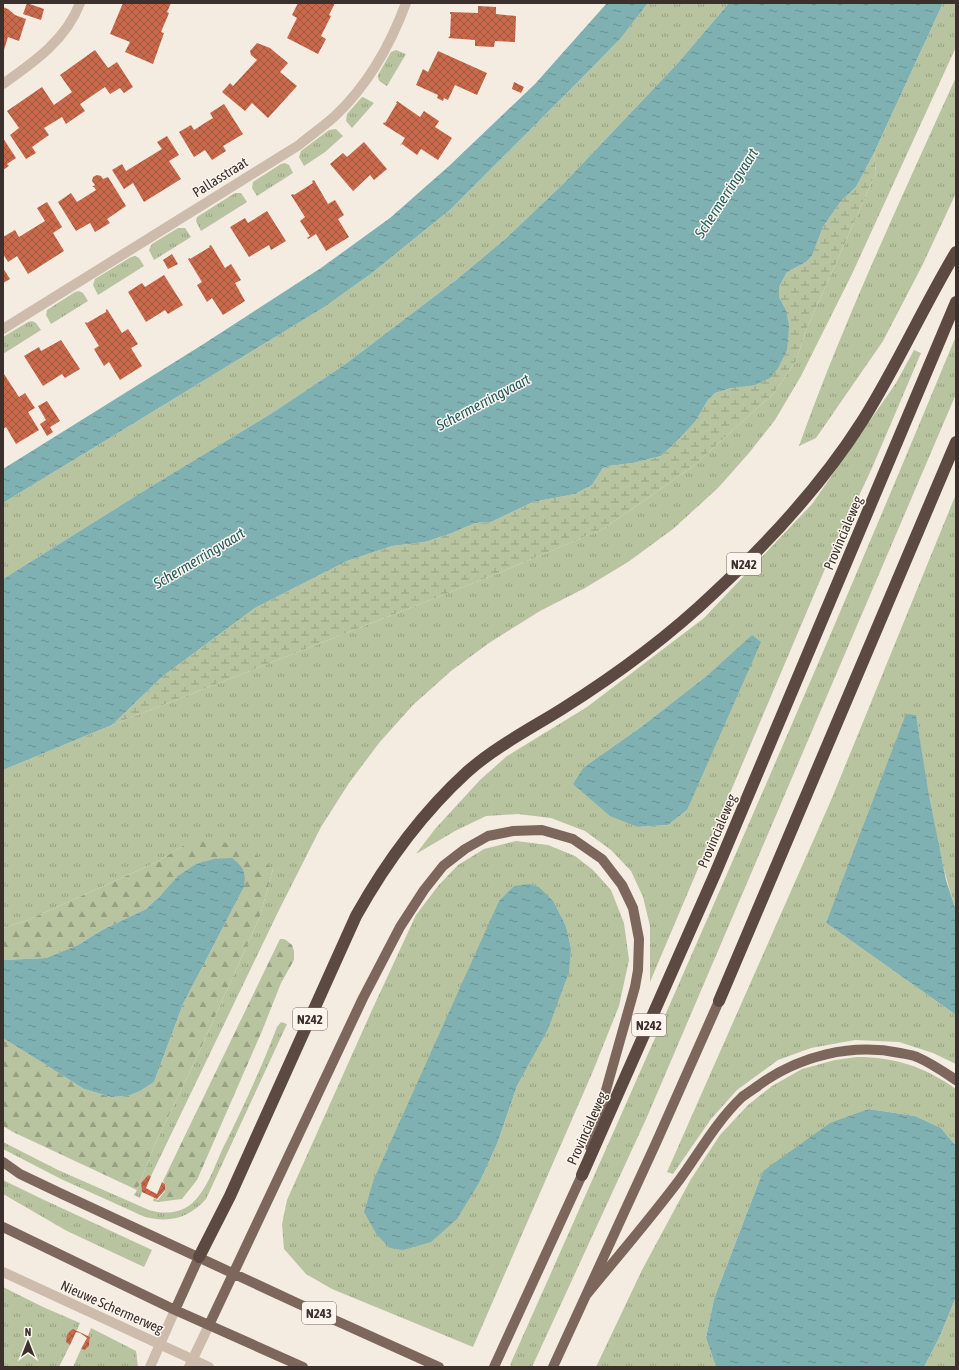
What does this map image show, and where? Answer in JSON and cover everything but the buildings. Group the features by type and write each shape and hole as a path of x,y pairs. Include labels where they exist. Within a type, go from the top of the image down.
{"highway":[{"name":"N242","path":"199,1257 233,1189 356,916 369,893 403,843 435,805 468,772 495,751 564,708 642,654 684,621 756,552 798,508 829,469 862,420 895,364 938,282 956,252"},
{"name":"Provincialeweg","path":"582,1175 715,874 956,302"},
{"path":"719,1001 956,442"}],"main road":[{"name":"N242","path":"233,1274 363,998 400,927 424,890 443,866 465,849 488,836 513,831 542,830 572,839 602,859 622,885 633,908 639,939 638,970 635,986 582,1175"},
{"path":"553,1367 719,1001"},
{"path":"587,1294 680,1178 723,1117 744,1096 772,1075 794,1065 823,1055 857,1049 887,1050 916,1057 956,1080"},
{"path":"3,1162 20,1174 199,1257"},
{"name":"Provincialeweg","path":"494,1367 582,1175"},
{"name":"Nieuwe Schermerweg","path":"3,1227 175,1310 303,1367"},
{"name":"N243","path":"199,1257 233,1274 440,1367"},
{"name":"Nieuwe Schermerweg","path":"175,1310 199,1257"},
{"path":"209,1325 233,1274"}],"street":[{"path":"3,84 42,55 61,35 75,16 80,3"},
{"name":"Pallasstraat","path":"3,329 299,145 317,131 335,116 359,90 378,64 393,35 406,3"},
{"name":"Nieuwe Schermerweg","path":"3,1272 160,1344 190,1363 209,1367"},
{"path":"150,1367 175,1310"},
{"path":"190,1363 209,1325"}],"green space":[{"path":"648,3 729,3 677,64 565,182 505,239 456,280 344,365 272,413 3,579 3,503 326,306 372,273 451,209 621,38"},
{"path":"943,3 956,3 956,47 852,274 801,376 775,420 749,453 718,488 673,529 628,562 585,588 540,611 489,643 451,671 413,705 379,743 349,783 321,827 279,910 151,1176 148,1175 141,1183 142,1192 140,1198 134,1195 155,1144 196,1059 260,916 273,869 184,845 157,862 28,920 3,928 3,770 112,725 494,575 603,529 692,467 774,393 796,361 807,328 876,173 874,153"},
{"path":"396,50 406,54 387,86 379,80 378,75 391,52"},
{"path":"956,77 956,193 922,266 883,341 816,438 799,446 816,399 854,306"},
{"path":"363,97 374,103 352,128 346,121 347,114"},
{"path":"336,129 343,136 325,152 304,166 299,157 301,151 329,130"},
{"path":"874,153 876,173 807,328 796,361 774,393 692,467 603,529 494,575 112,725 163,676 255,608 347,561 392,546 425,542 475,523 491,522 533,502 575,494 592,485 603,468 661,456 695,422 708,400 715,393 731,388 786,310 779,297 779,287 787,272 806,262 812,256 823,227 841,201 856,187"},
{"path":"285,163 289,165 293,173 257,196 252,188 253,182"},
{"path":"235,193 241,193 247,202 201,231 196,221 197,217"},
{"path":"178,228 185,228 191,237 154,260 149,250 152,244"},
{"path":"135,256 139,258 144,266 98,295 93,285 95,279"},
{"path":"79,291 83,293 88,301 51,324 46,315 47,310"},
{"path":"32,321 36,323 41,330 3,354 3,337"},
{"path":"956,336 956,394 647,1117 532,1367 514,1367 510,1365 736,852 902,466"},
{"path":"914,350 921,353 872,468 827,564 650,982 650,926 643,897 631,871 611,850 585,831 551,818 518,814 486,816 455,831 416,854 435,829 480,780 507,756 587,707 704,618 812,504 896,383","holes":["709,674 687,810 668,825 638,827 584,767 641,727"]},
{"path":"956,494 956,910 942,862 937,838 916,716 826,923 956,1015 956,1064 933,1053 899,1042 855,1040 811,1048 778,1060 737,1090 711,1119 673,1174 667,1172 832,798"},
{"path":"208,838 249,849 273,869 260,916 196,1059 155,1144 137,1190 3,1126 3,1038 84,1089 111,1097 128,1096 140,1091 154,1082 183,1004 244,887 161,895 146,909 102,930 78,945 46,958 3,960 3,928 28,920 157,862 184,845"},
{"path":"516,841 548,845 575,856 593,870 611,890 624,923 629,960 619,1006 593,1071 473,1347 332,1289 306,1274 284,1249 282,1224 287,1200 416,915 438,886 458,865 484,849","holes":["554,902 566,926 571,948 531,1060 517,1086 497,1144 480,1181"]},
{"path":"280,939 286,940 292,945 294,960 281,983 262,1031 197,1180 182,1199 158,1202 153,1201 154,1198 158,1200 165,1191 165,1184 163,1181"},
{"path":"281,1022 287,1024 206,1199 193,1211 186,1215 171,1219 154,1219 145,1217 61,1179 3,1149 3,1142 58,1170 149,1210 159,1212 175,1212 185,1208 196,1200 205,1187 251,1089 277,1027"},
{"path":"871,1057 897,1061 921,1069 956,1089 956,1146 941,1128 915,1116 869,1109 763,1171 714,1299 706,1338 716,1367 596,1367 642,1270 691,1179 720,1135 748,1105 772,1086 802,1069 835,1060"},
{"path":"3,1180 152,1250 144,1267 67,1231 3,1194"},
{"path":"3,1287 80,1323 77,1330 73,1330 70,1345 59,1367 3,1367"},
{"path":"956,1297 956,1367 924,1367 939,1338"},
{"path":"91,1328 136,1351 138,1367 73,1367 81,1349 85,1350 89,1346 90,1337 88,1336"}],"water":[{"path":"607,3 648,3 621,38 451,209 372,273 326,306 3,503 3,469 202,345 321,268 390,218 449,166 535,84"},
{"name":"Schermerringvaart","path":"729,3 943,3 874,153 856,187 841,201 823,227 812,256 806,262 787,272 779,287 779,297 786,310 789,326 787,350 778,368 770,378 755,385 731,388 715,393 708,400 695,422 661,456 603,468 592,485 575,494 533,502 491,522 475,523 425,542 392,546 347,561 255,608 163,676 112,725 3,770 3,579 272,413 344,365 456,280 505,239 565,182 677,64"},
{"path":"752,635 761,642 687,810 668,825 638,827 610,816 573,784 584,767 641,727 709,674"},
{"path":"906,714 916,715 929,796 946,880 956,910 956,1015 826,923"},
{"path":"232,858 242,867 245,877 244,887 183,1004 154,1082 140,1091 128,1096 111,1097 84,1089 3,1038 3,960 46,958 78,945 102,930 146,909 178,876 196,864 214,859"},
{"path":"529,884 539,887 554,902 566,926 571,948 569,972 548,1029 517,1086 497,1144 480,1181 457,1219 431,1242 403,1250 390,1248 377,1235 364,1212 374,1179 499,901 514,886"},
{"path":"869,1109 915,1116 941,1128 956,1146 956,1297 939,1338 924,1367 716,1367 706,1338 714,1299 763,1171 830,1123"}]}
